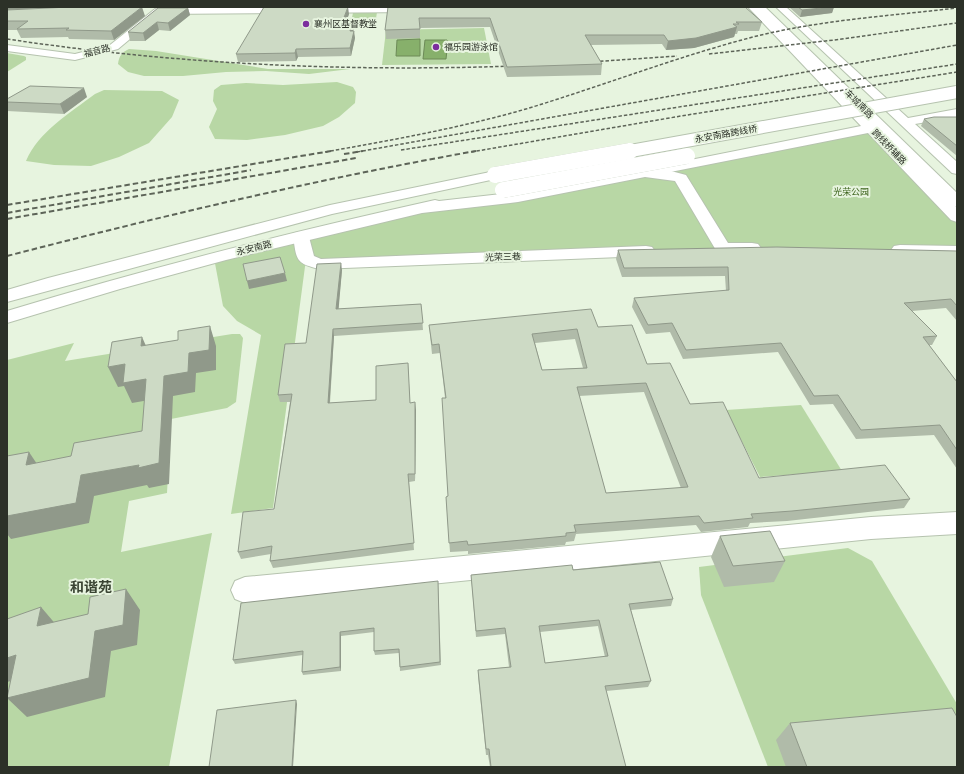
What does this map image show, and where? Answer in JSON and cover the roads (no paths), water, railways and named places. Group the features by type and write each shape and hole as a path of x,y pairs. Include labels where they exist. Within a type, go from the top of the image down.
{"main road":[{"name":"跨线桥辅路","path":"753,7 957,218"},
{"name":"车城南路","path":"760,7 957,202"},
{"name":"车城南路","path":"774,7 957,183"},
{"path":"781,7 957,170"},
{"path":"142,11 429,9"},
{"name":"福音路","path":"7,48 75,56 114,47 158,11"},
{"name":"永安南路跨线桥","path":"499,183 957,92"},
{"name":"永安南路跨线桥","path":"499,183 957,106"},
{"path":"906,123 957,113"},
{"path":"422,208 518,197 871,128"},
{"path":"644,173 671,175 681,178 715,248 770,249"},
{"name":"永安南路","path":"7,317 76,296 301,236 422,208 499,183"},
{"name":"永安南路","path":"7,296 322,212 499,183"},
{"name":"光荣三巷","path":"301,236 306,259 319,264 660,251"},
{"path":"886,250 957,251"},
{"path":"245,590 863,528 957,523"}],"railway":[{"path":"325,152 426,133 501,116 696,53 778,31 829,22 957,8"},
{"path":"709,54 834,40 957,23"},
{"path":"7,39 133,55 259,64 386,68 513,66"},
{"path":"360,152 957,45"},
{"path":"589,62 677,56"},
{"path":"401,150 957,64"},
{"path":"471,152 681,116 957,72"},
{"path":"325,152 331,151"},
{"path":"7,256 240,199 476,151"},
{"path":"7,205 325,152"},
{"path":"344,154 360,152"},
{"path":"7,219 356,158"},
{"path":"7,213 251,170"}],"place":[{"name":"襄州区基督教堂","path":"306,24"},
{"name":"福乐园游泳馆","path":"436,47"}],"district":[{"name":"和谐苑","path":"91,587"}],"park label":[{"name":"光荣公园","path":"851,192"}]}
